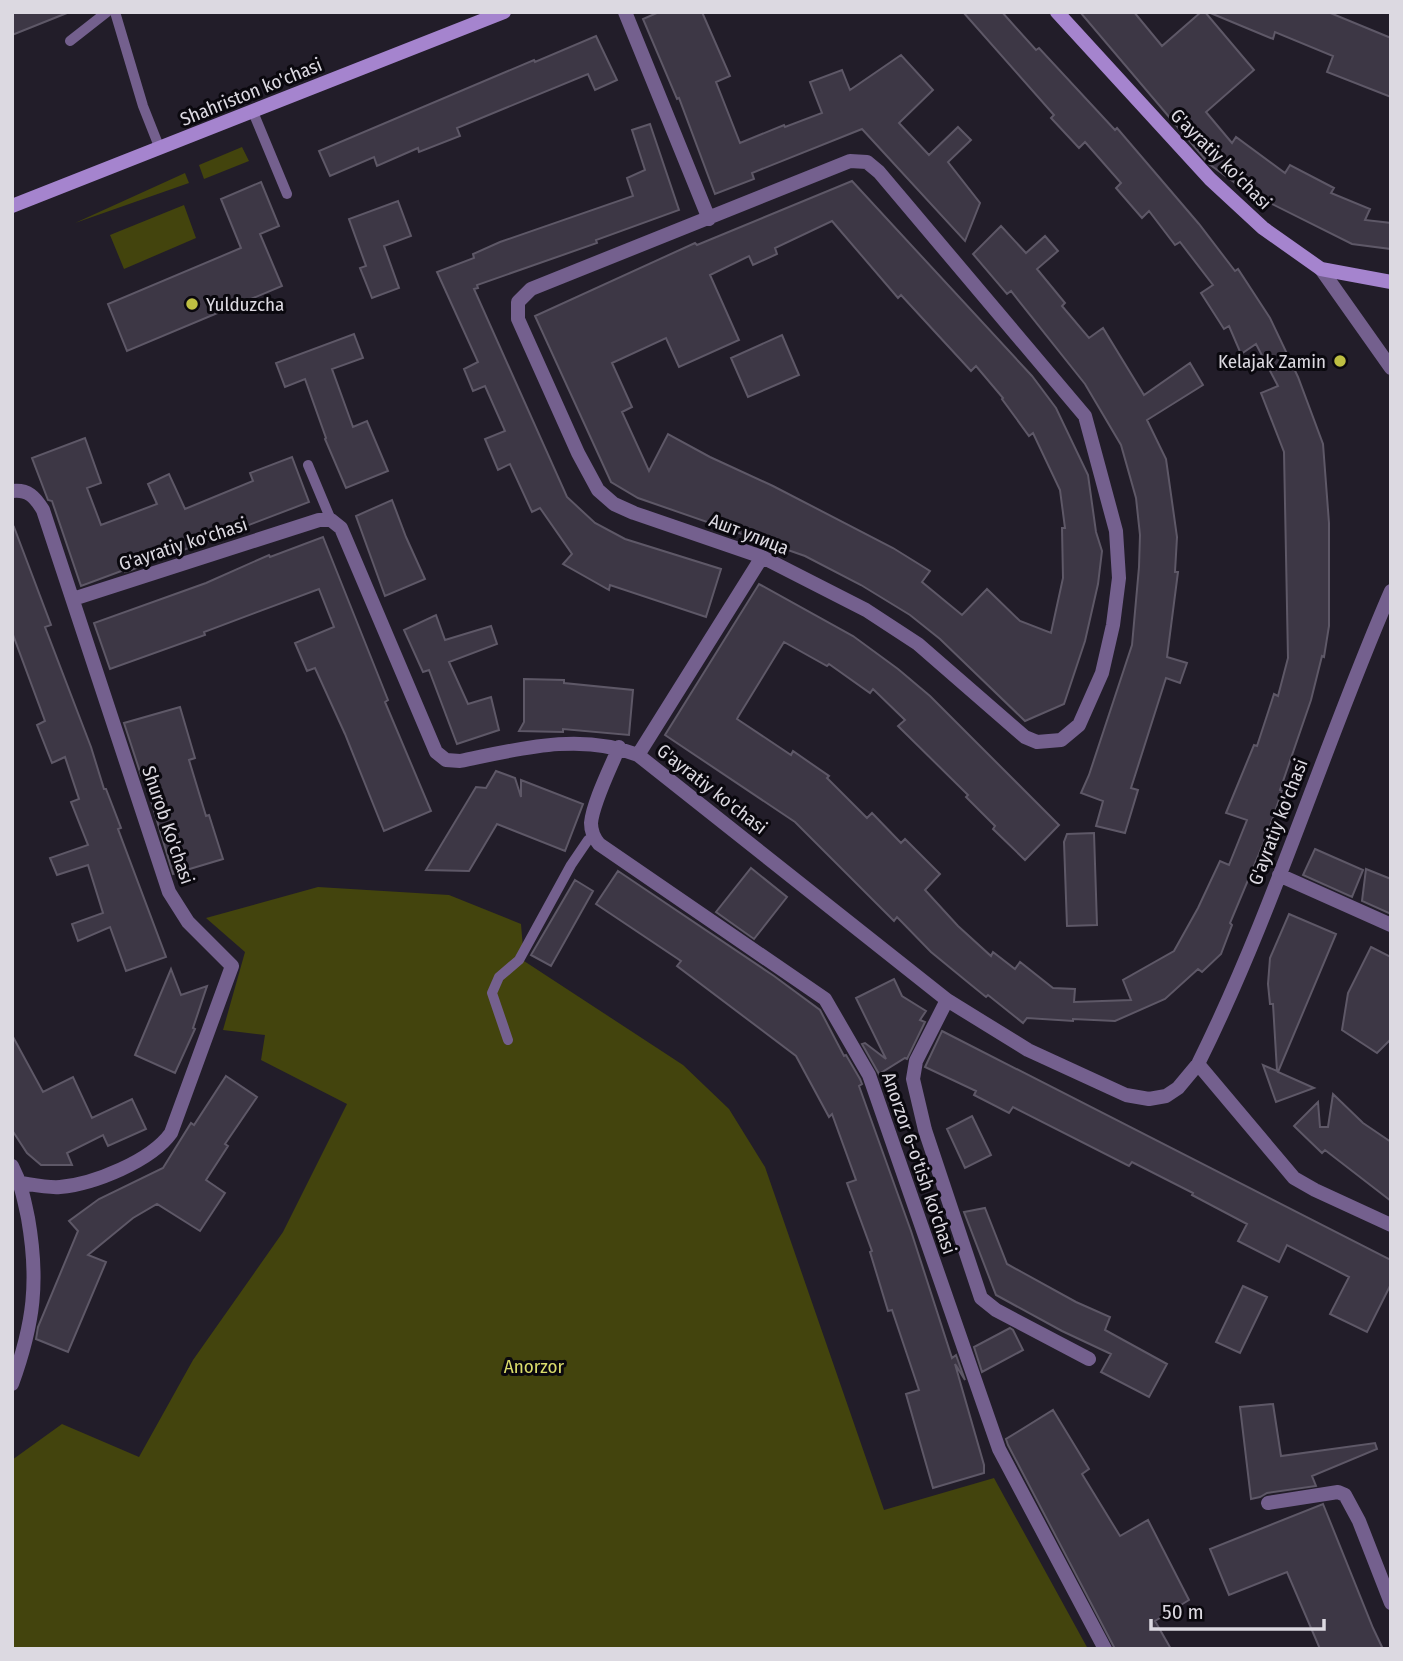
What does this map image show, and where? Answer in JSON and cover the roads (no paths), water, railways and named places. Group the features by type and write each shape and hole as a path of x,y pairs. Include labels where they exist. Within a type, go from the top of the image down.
{"main road":[{"name":"Shahriston ko'chasi","path":"12,206 504,12"},
{"name":"G'ayratiy ko'chasi","path":"1057,12 1210,179 1263,228 1321,270 1391,282"}],"street":[{"path":"625,12 709,219"},
{"name":"Ашт улица","path":"850,160 867,162 879,172 1085,416 1116,531 1119,578 1113,625 1102,673 1079,725 1061,740 1047,743 1025,737 908,637 866,610 762,556 634,513 614,504 598,490 578,453 518,319 518,302 531,289 709,219 850,160"},
{"path":"1321,270 1391,368"},
{"name":"Shurob Ko'chasi","path":"12,491 28,493 36,498 43,510 169,891 188,922 232,966 171,1133 164,1143 136,1162 99,1178 60,1187 21,1183"},
{"name":"G'ayratiy ko'chasi","path":"73,599 319,520 331,520 341,528 436,752 446,760 460,761 551,743 619,747 638,755 947,1000 1028,1051 1126,1095 1149,1099 1166,1096 1178,1088 1198,1064 1222,1017 1279,875 1355,672 1391,591"},
{"path":"638,755 762,556"},
{"path":"594,838 591,825 593,813 619,747"},
{"name":"Anorzor 6-o'tish ko'chasi","path":"594,838 825,999 869,1075 999,1450 1105,1649"},
{"path":"1279,875 1391,925"},
{"path":"947,1000 916,1061 913,1079 925,1130 981,1298 996,1310 1088,1359"},
{"path":"1198,1064 1294,1178 1391,1225"},
{"path":"12,1166 21,1183 34,1252 35,1287 30,1322 12,1384"},
{"path":"1268,1503 1338,1492 1345,1494 1359,1521 1391,1603"}],"lane":[{"path":"70,41 107,12"},
{"path":"115,12 160,149"},
{"path":"253,112 287,194"},
{"path":"308,465 331,520"},
{"path":"508,1040 492,993 499,977 519,960 571,865 588,840 594,838"}],"place":[{"name":"Yulduzcha","path":"192,304"},
{"name":"Kelajak Zamin","path":"1340,361"}],"park label":[{"name":"Anorzor","path":"534,1366"}]}
